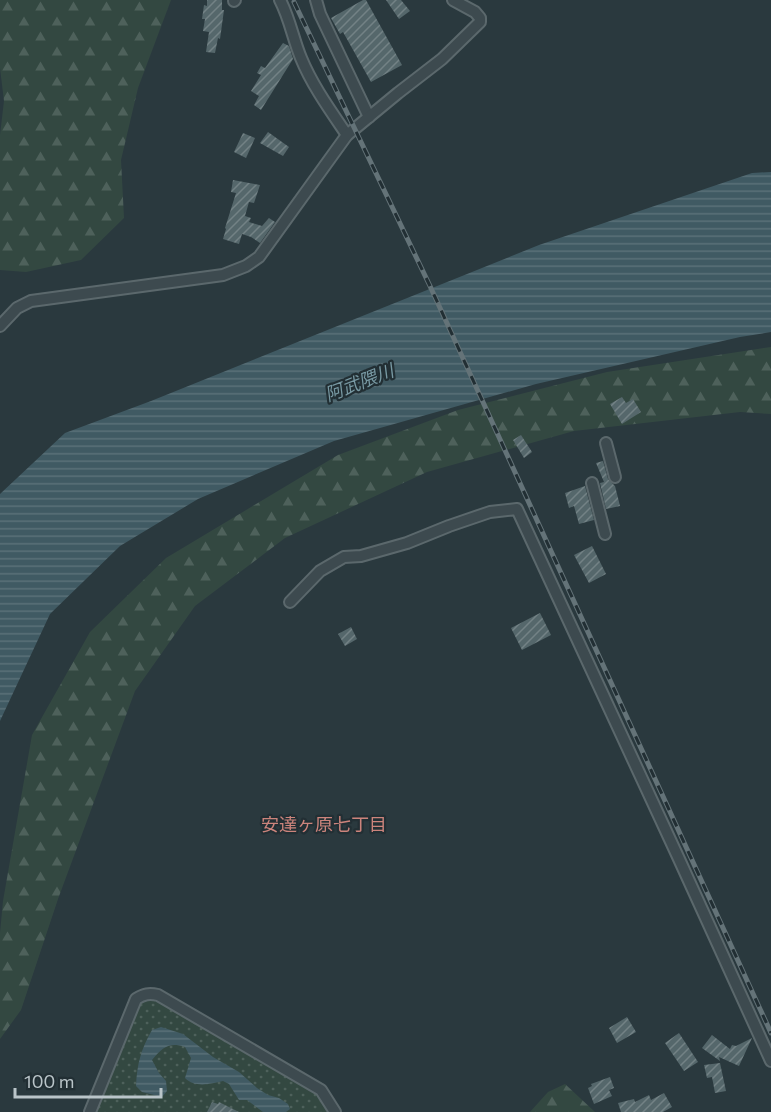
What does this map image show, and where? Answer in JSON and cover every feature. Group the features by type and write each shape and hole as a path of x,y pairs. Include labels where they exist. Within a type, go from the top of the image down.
{"street":[{"path":"280,0 287,14 301,58 319,93 346,135"},
{"path":"316,0 320,14 369,117"},
{"path":"0,326 17,308 31,301 223,275 246,266 259,256 346,135 442,59 480,22 475,12 453,0"},
{"path":"606,442 615,477"},
{"path":"592,483 605,534"},
{"path":"290,602 320,571 344,557 361,556 406,543 490,512 517,508 771,1061"},
{"path":"90,1112 136,999 151,993 321,1090 335,1112"}],"green space":[{"path":"0,0 171,0 138,88 121,160 124,218 81,260 26,272 0,270 0,135 4,101 0,68"},
{"path":"771,347 771,414 740,412 574,431 427,472 285,538 195,606 135,691 58,899 21,1010 0,1039 0,933 3,901 32,735 90,632 166,558 338,455 458,410 607,372"},
{"path":"154,997 316,1091 331,1112 93,1112 137,1004 143,998"},
{"path":"565,1084 595,1112 530,1112 548,1092"}],"water":[{"name":"阿武隈川","path":"771,172 771,332 740,337 536,384 334,441 198,499 120,546 50,614 0,721 0,494 65,433 151,401 539,245 752,173"},
{"path":"161,1027 183,1034 213,1057 239,1072 257,1088 288,1104 290,1109 286,1112 263,1112 247,1100 239,1100 229,1084 223,1081 203,1084 189,1081 185,1078 191,1058 185,1047 175,1045 170,1045 152,1060 166,1081 167,1091 162,1097 142,1092 136,1086 140,1057 152,1030"}],"building":[{"path":"207,0 222,0 222,10 224,10 220,39 218,38 215,53 206,52 209,32 203,31 205,19 202,19"},
{"path":"366,0 402,65 371,82 343,32 340,34 331,18"},
{"path":"386,0 401,0 410,11 399,19"},
{"path":"283,43 289,46 293,59 261,110 254,105 259,96 251,91 261,75 257,73 261,66 265,68"},
{"path":"268,132 289,147 283,156 260,143"},
{"path":"243,133 255,138 246,158 234,152"},
{"path":"233,180 260,185 254,203 249,202 245,216 251,218 249,222 262,226 269,218 275,222 260,243 242,234 239,244 223,239 236,193 231,192"},
{"path":"622,397 626,403 633,399 641,412 622,424 610,404"},
{"path":"521,435 532,452 524,458 513,440"},
{"path":"603,461 608,479 615,486 620,506 606,509 600,483 604,482 596,463"},
{"path":"585,486 594,520 579,524 574,506 569,508 565,493"},
{"path":"592,546 606,574 589,583 574,555"},
{"path":"540,613 551,635 522,650 511,628"},
{"path":"351,627 357,639 345,646 338,634"},
{"path":"627,1017 636,1032 617,1043 609,1028"},
{"path":"679,1033 698,1062 684,1071 665,1043"},
{"path":"712,1035 730,1049 732,1045 736,1046 752,1038 739,1066 719,1057 720,1061 702,1048"},
{"path":"720,1063 726,1091 715,1093 712,1077 707,1078 704,1065"},
{"path":"610,1077 614,1088 609,1090 612,1096 594,1104 588,1088 592,1086 591,1084"},
{"path":"664,1093 672,1107 663,1112 621,1112 618,1103 634,1099 635,1102 649,1095 651,1100"},
{"path":"212,1102 218,1104 219,1102 239,1112 207,1112"}],"railway":[{"path":"294,2 430,286 771,1033"}],"district":[{"name":"安達ヶ原七丁目","path":"324,824"}]}
